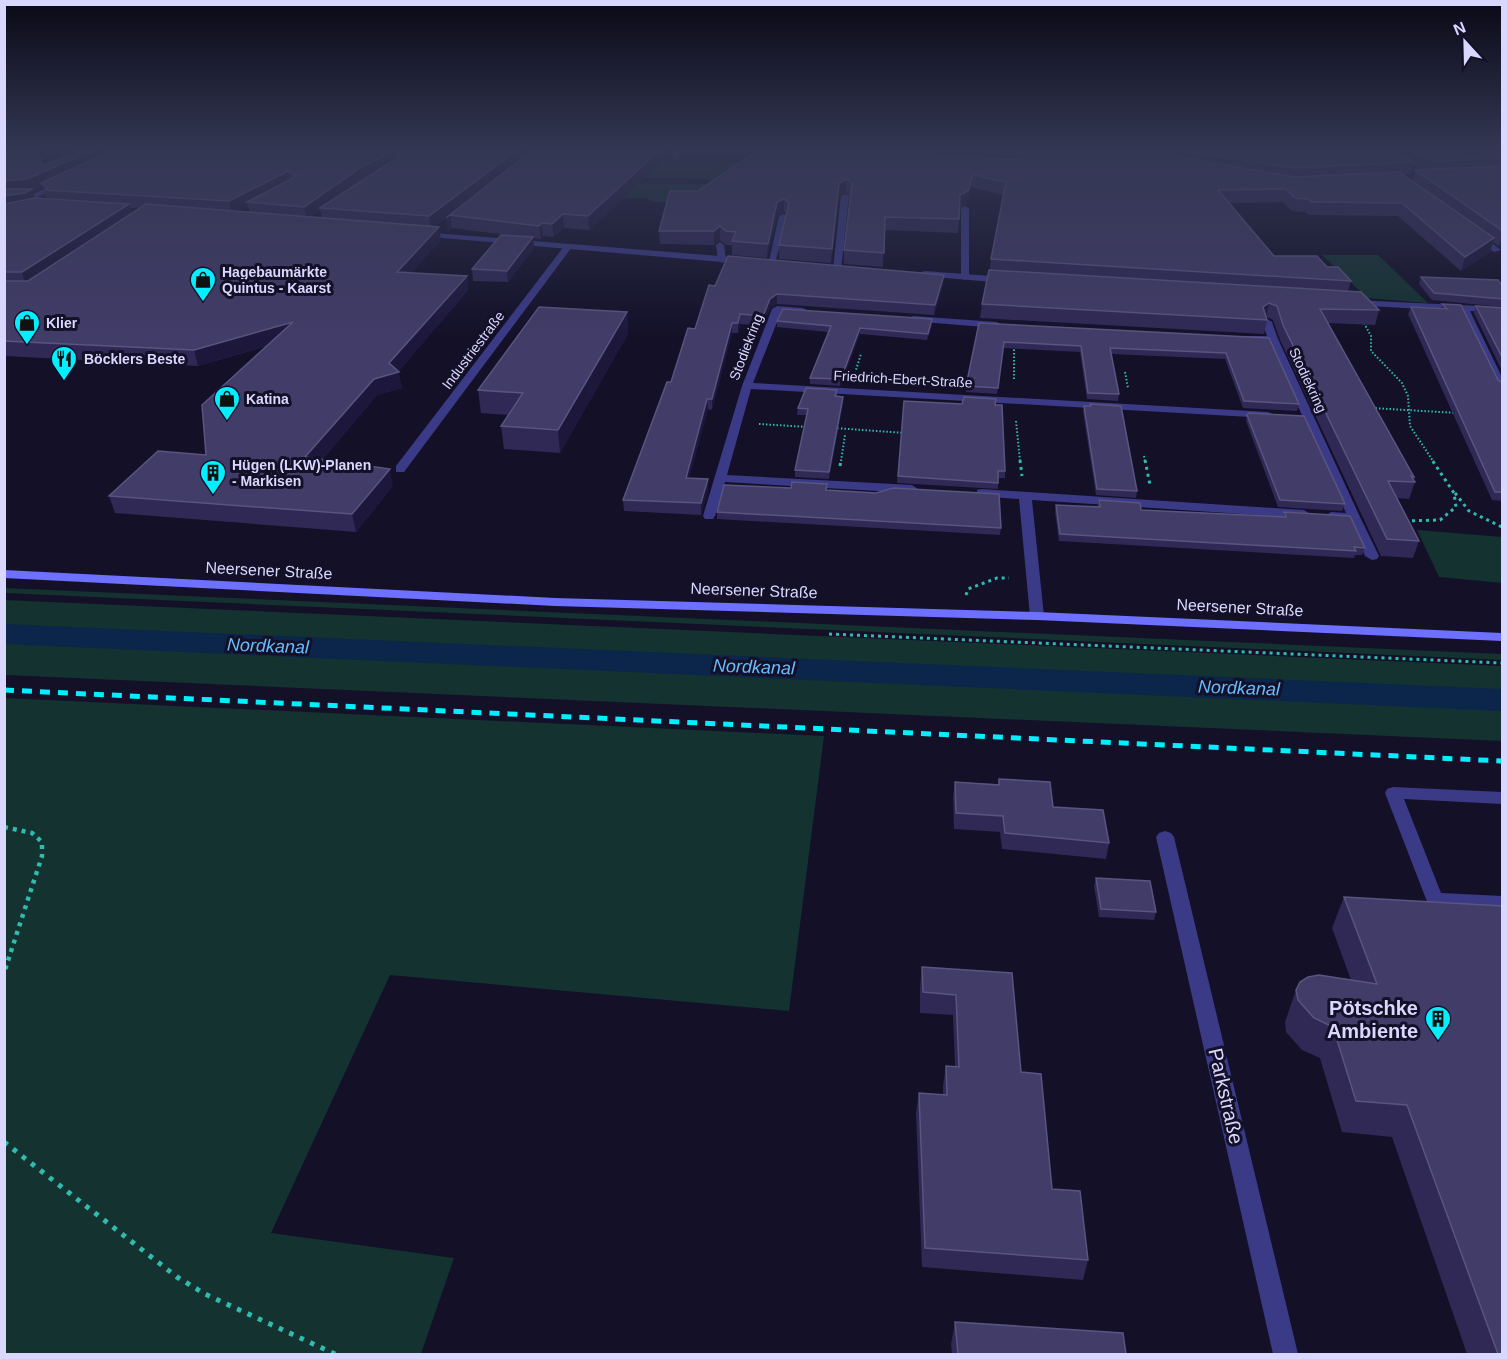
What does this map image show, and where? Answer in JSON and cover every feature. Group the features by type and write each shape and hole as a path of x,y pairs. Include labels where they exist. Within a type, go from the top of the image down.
{"main road":[{"name":"Neersener Straße","path":"4,574 555,602 1037,616 1503,637"}],"street":[{"path":"837,269 843,211"},
{"path":"965,211 965,277"},
{"path":"761,263 783,216"},
{"path":"434,235 443,228"},
{"path":"1470,231 1497,250"},
{"path":"414,233 782,264"},
{"path":"720,245 722,260"},
{"name":"Industriestraße","path":"400,469 568,247"},
{"path":"826,268 849,270"},
{"path":"918,274 1018,280"},
{"path":"1342,302 1503,310"},
{"name":"Stodiekring","path":"708,516 747,386 777,309 812,312"},
{"path":"1464,309 1503,387"},
{"path":"907,318 1014,326"},
{"path":"1268,322 1273,339"},
{"name":"Stodiekring","path":"1237,338 1273,339 1296,416 1354,517 1372,556"},
{"name":"Friedrich-Ebert-Straße","path":"747,386 1296,416"},
{"path":"720,478 927,490"},
{"path":"970,493 1354,517"},
{"path":"1025,496 1037,616"},
{"path":"1503,798 1393,793 1434,899 1503,903"},
{"name":"Parkstraße","path":"1165,837 1286,1354"}],"path":[{"path":"1354,303 1371,336 1370,348 1401,381 1408,393 1408,422 1412,430 1454,493 1469,511 1503,527"},
{"path":"1362,407 1467,414"},
{"path":"735,422 815,427"},
{"path":"826,428 906,433"},
{"path":"837,485 845,435"},
{"path":"1400,520 1422,522 1443,519 1456,507 1454,493"},
{"path":"4,827 32,833 42,842 42,856 4,974"},
{"path":"4,1142 177,1277 205,1294 335,1354"}],"green space":[{"path":"1322,255 1378,255 1428,303 1367,298"},
{"path":"1417,530 1502,537 1502,583 1439,577"},
{"path":"5,588 1502,654 1502,660 5,593"},
{"path":"4,600 1502,666 1502,741 5,675"},
{"path":"5,698 824,736 789,1011 390,975 271,1233 454,1258 421,1354 5,1354"}],"building":[{"path":"4,211 117,211 22,272 4,272"},
{"path":"135,211 241,211 439,227 397,272 467,276 389,363 399,372 374,379 305,457 390,469 352,514 109,496 158,451 206,455 202,405 293,322 194,350 4,341 4,281 28,281"},
{"path":"367,211 435,211 429,216"},
{"path":"454,211 593,211 588,216 563,214 552,224 542,223 539,226 450,215 446,218"},
{"path":"664,211 775,211 768,244 732,241 736,232 726,231 720,226 714,231 659,231"},
{"path":"787,211 836,211 832,249 779,245"},
{"path":"849,211 959,211 959,219 885,217 884,253 844,250"},
{"path":"1000,211 1236,211 1274,256 1317,256 1327,267 1338,267 1351,281 991,259"},
{"path":"1412,211 1456,211 1494,238 1465,257"},
{"path":"1475,211 1503,211 1503,231"},
{"path":"501,235 533,237 507,271 472,269"},
{"path":"728,256 944,275 935,305 777,294 770,299 763,316 740,314 738,323 732,323 712,399 707,399 686,478 708,479 701,503 623,500 667,382 671,382 688,328 695,329 709,285 715,286"},
{"path":"989,270 1361,292 1379,310 1320,309 1414,477 1411,476 1415,482 1388,481 1419,541 1387,539 1283,325 1277,306 1269,303 1263,307 1267,320 982,304"},
{"path":"1421,277 1498,280 1503,287 1503,299 1434,293"},
{"path":"1442,304 1461,305 1498,380 1503,383 1503,492 1495,492 1411,307 1447,309"},
{"path":"1476,306 1503,308 1503,359"},
{"path":"539,307 627,312 558,430 501,426 523,393 478,390"},
{"path":"783,309 932,319 928,334 860,328 841,379 810,378 831,326 777,321"},
{"path":"979,323 1269,338 1299,404 1244,401 1226,353 1110,348 1119,394 1088,393 1081,346 1004,342 998,388 966,386"},
{"path":"806,388 837,390 835,396 843,397 829,472 795,470 808,409 798,408"},
{"path":"964,397 996,399 995,405 1002,405 1005,471 998,471 998,483 898,476 904,401 962,404"},
{"path":"1090,404 1121,406 1137,491 1097,489 1084,406 1091,406"},
{"path":"1249,413 1304,416 1345,504 1280,500 1247,415"},
{"path":"792,482 827,484 826,490 876,493 893,488 999,494 1001,528 717,512 724,485 791,488"},
{"path":"1099,500 1140,503 1141,510 1286,517 1284,512 1350,516 1365,548 1354,547 1356,551 1060,534 1056,505 1100,507"},
{"path":"999,779 1050,782 1053,807 1103,810 1109,843 1005,833 1003,816 956,813 955,782 999,785"},
{"path":"1096,878 1150,881 1156,912 1101,909"},
{"name":"Pötschke Ambiente","path":"1344,897 1503,906 1503,1354 1498,1354 1407,1105 1356,1101 1333,1027 1314,1018 1298,1000 1296,990 1300,982 1308,977 1319,975 1377,984"},
{"path":"922,967 1012,973 1021,1072 1041,1074 1052,1189 1080,1191 1088,1260 925,1248 919,1093 947,1095 946,1066 959,1067 956,995 923,992"},
{"path":"955,1322 1123,1333 1126,1354 958,1354"}],"waterway":[{"name":"Nordkanal","path":"4,634 1502,700"}],"railway":[{"path":"4,690 1502,761"}],"place":[{"name":"Hagebaumärkte Quintus - Kaarst","path":"203,303"},
{"name":"Klier","path":"27,346"},
{"name":"Böcklers Beste","path":"64,382"},
{"name":"Katina","path":"227,422"},
{"name":"Hügen (LKW)-Planen - Markisen","path":"213,496"},
{"name":"Pötschke Ambiente","path":"1438,1042"}]}
